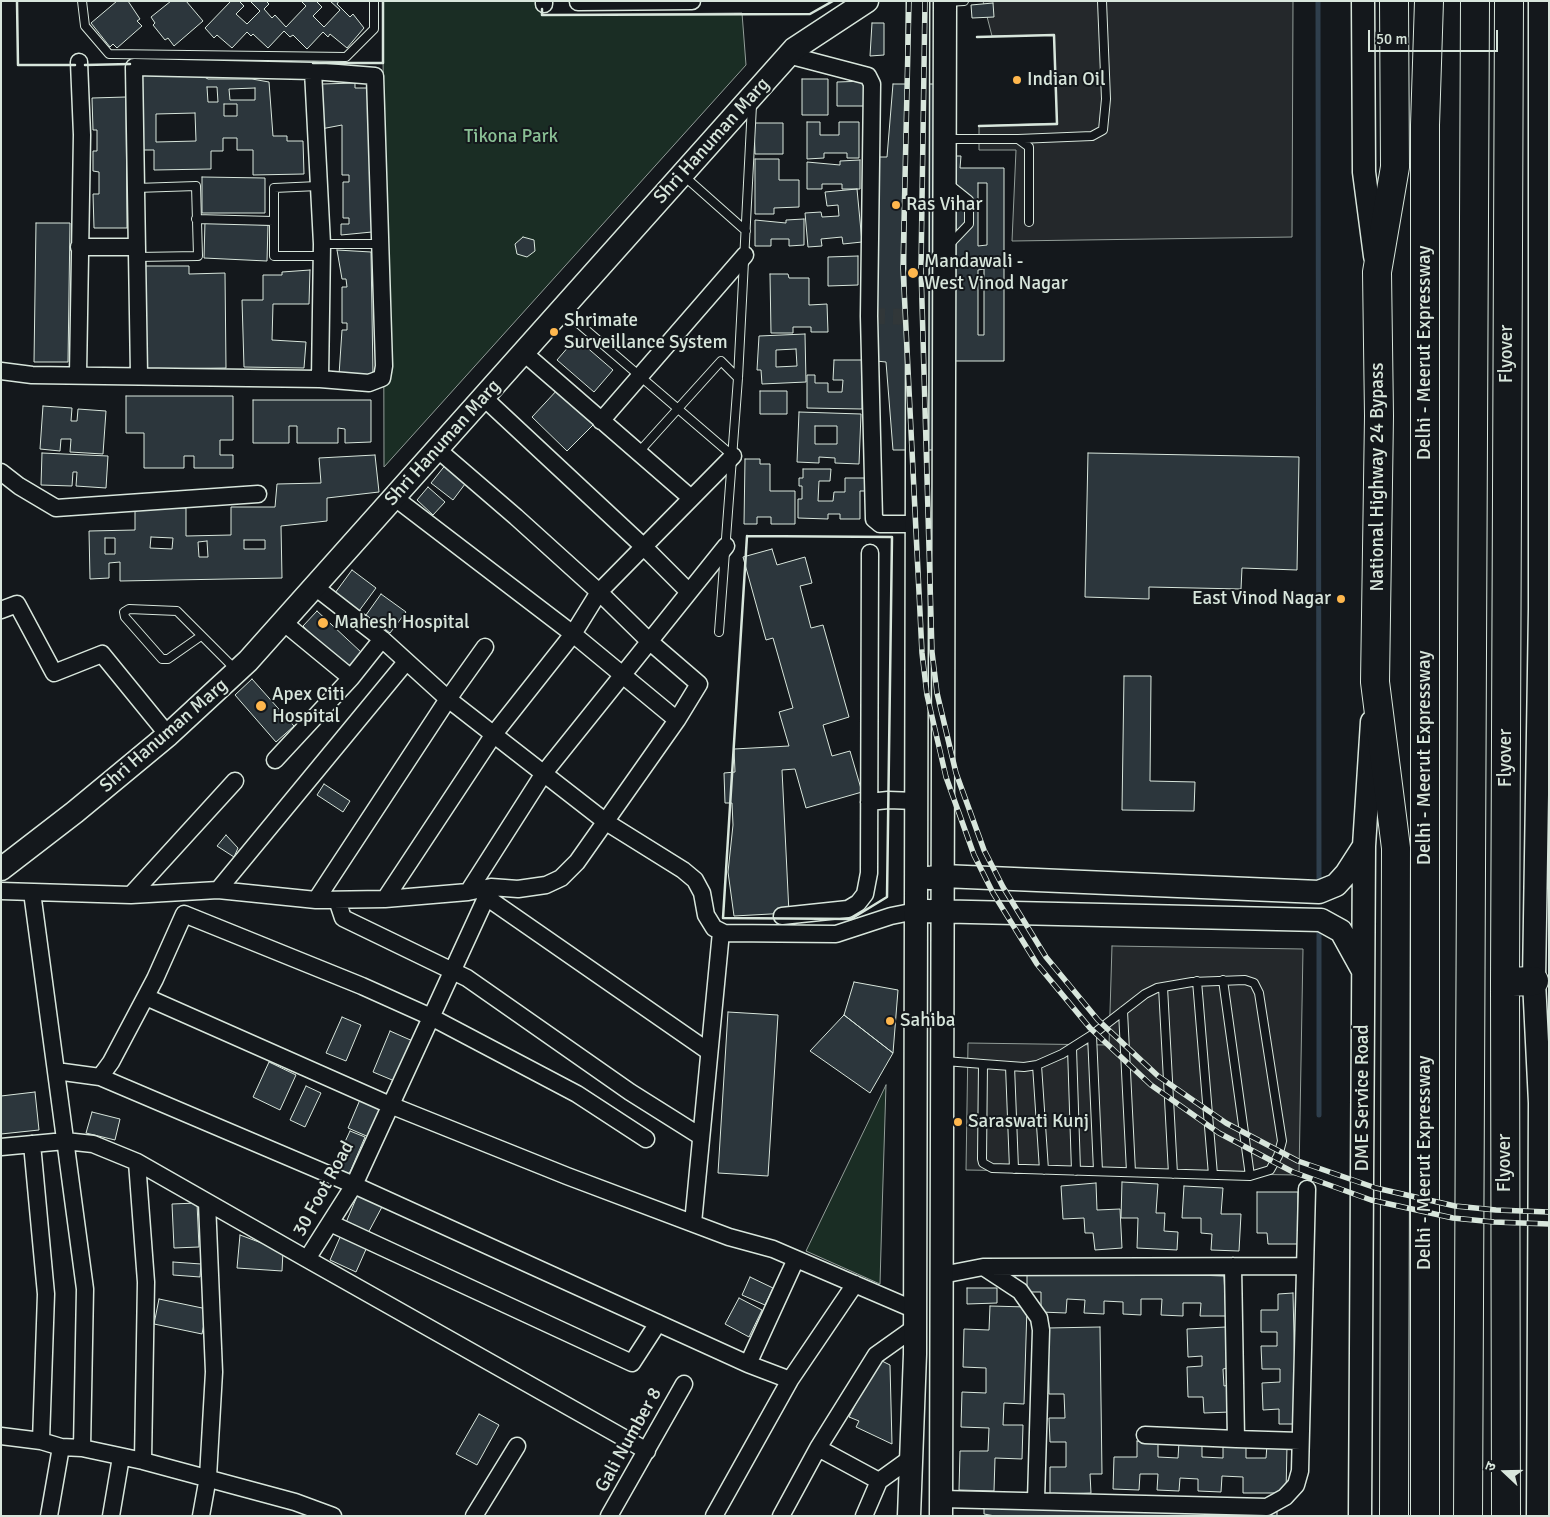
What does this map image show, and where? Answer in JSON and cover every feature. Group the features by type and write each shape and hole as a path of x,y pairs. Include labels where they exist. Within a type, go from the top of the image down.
{"highway":[{"path":"1378,272 1395,167 1394,1"},
{"name":"Delhi - Meerut Expressway","path":"1426,1516 1425,125 1429,1"},
{"path":"1468,1516 1475,1"},
{"name":"Flyover","path":"1506,1516 1505,883 1509,1"},
{"name":"National Highway 24 Bypass","path":"1375,682 1379,416 1378,272"},
{"path":"1375,682 1396,860 1394,1516"},
{"path":"1505,982 1534,981"}],"street":[{"path":"578,2 692,1"},
{"name":"Shri Hanuman Marg","path":"1,869 75,812 168,735 238,671 284,622 788,55 794,49 867,1"},
{"path":"908,1516 915,1319 918,1"},
{"path":"1363,1 1364,172 1378,272"},
{"path":"1538,1516 1544,1348 1540,1103 1534,981 1540,610 1540,1"},
{"path":"951,2 945,139 944,240 942,1507 1036,1500 1267,1506 1285,1497 1296,1485 1300,1471 1307,1189"},
{"path":"788,55 868,76 872,84 869,316 874,519 880,524 917,524"},
{"path":"78,374 82,135 79,62"},
{"path":"1,371 32,375 78,374 320,379 369,384 382,378 384,366 375,76 313,71 134,67 139,375"},
{"path":"313,71 321,250 320,379"},
{"path":"918,233 944,240"},
{"path":"79,247 137,252"},
{"path":"601,421 745,255"},
{"path":"524,353 691,498"},
{"path":"483,397 644,547 688,591"},
{"path":"1,890 132,896 218,890 316,900 385,900 468,892 489,892 546,885 561,878 577,862 677,720 699,684 648,641 600,592 437,449"},
{"path":"385,900 494,734 573,634 600,592 733,456"},
{"path":"1,472 19,486 56,508 258,494"},
{"path":"394,498 573,634 677,720"},
{"path":"468,892 544,773 726,546"},
{"path":"782,916 848,909 858,903 865,894 869,873 870,554"},
{"path":"315,587 382,639 448,699 606,822 683,870 694,880 702,893 706,916 714,928 721,932 836,934 891,916 916,911 1321,920 1341,931 1364,974"},
{"path":"1,610 17,604 54,673 102,654 168,735"},
{"path":"284,622 351,678"},
{"path":"275,760 351,678 382,639"},
{"path":"316,900 448,699 485,647"},
{"path":"218,890 406,662"},
{"name":"DME Service Road","path":"1360,1516 1364,846 1375,682"},
{"path":"132,896 234,781"},
{"path":"869,802 888,800 916,801"},
{"path":"916,880 943,876 1319,892 1336,885 1346,874 1364,846"},
{"path":"32,892 85,1289 82,1448"},
{"path":"100,1077 111,1062 146,997 184,914 186,892"},
{"path":"489,892 708,1051"},
{"name":"30 Foot Road","path":"1,1147 66,1141 93,1144 137,1162 307,1259 354,1185 489,892"},
{"path":"337,900 343,918 467,978 649,1105 700,1136"},
{"path":"184,914 362,986 431,1017 577,1094 646,1139"},
{"path":"692,1223 721,932"},
{"path":"146,997 390,1106 692,1223 796,1259 855,1284 915,1319"},
{"path":"56,1071 100,1077 354,1185 748,1364 790,1380"},
{"path":"32,1144 46,1294 41,1441"},
{"path":"137,1162 146,1282 143,1461"},
{"path":"201,1516 208,1478 214,1372 207,1202"},
{"path":"330,1223 632,1363 658,1323"},
{"path":"307,1259 647,1451"},
{"path":"748,1364 796,1259"},
{"path":"1233,1266 1236,1439"},
{"path":"942,1275 983,1267 1304,1266"},
{"path":"983,1267 1020,1291 1039,1318 1036,1500"},
{"path":"714,1516 790,1380 855,1284"},
{"path":"781,1516 818,1448 876,1355 915,1319"},
{"name":"Gali Number 8","path":"609,1516 684,1384"},
{"path":"1144,1435 1300,1441"},
{"path":"1,1436 41,1441 61,1447 82,1448 143,1461 295,1502 333,1516"},
{"path":"474,1516 517,1446"},
{"path":"48,1516 61,1447"},
{"path":"818,1448 879,1481"},
{"path":"111,1516 121,1457"},
{"path":"864,1516 879,1481 911,1458"}],"lane":[{"path":"82,1 85,26 109,54 346,57 374,29 374,1"},
{"path":"945,139 1092,136 1103,130 1106,100 1102,1"},
{"path":"719,632 738,378 753,96"},
{"path":"1018,139 1029,147 1029,222"},
{"path":"682,175 746,231"},
{"path":"136,188 196,186 198,256 137,252"},
{"path":"318,186 274,188 274,256 380,244"},
{"path":"196,219 273,221"},
{"path":"562,310 733,456"},
{"path":"638,453 721,361 738,378"},
{"path":"201,636 168,659 162,659 125,617 124,612 129,609 173,610 201,636 238,671"},
{"path":"1223,980 1250,1176"},
{"path":"943,1061 1010,1066 1038,1065 1072,1048 1092,1035 1145,994 1163,987 1197,982 1249,981 1257,987 1260,993 1282,1141 1278,1156 1270,1170 1250,1176 1014,1169 988,1166 982,1159 983,1064"},
{"path":"1197,982 1213,1175"},
{"path":"1163,987 1173,1174"},
{"path":"1124,1010 1131,1172"},
{"path":"1092,1035 1098,1171"},
{"path":"1072,1048 1076,1170"},
{"path":"1038,1065 1044,1170"},
{"path":"1010,1066 1014,1169"}],"green space":[{"name":"Tikona Park","path":"383,1 542,1 543,15 742,13 746,65 384,467"},
{"path":"886,1085 882,1213 880,1284 806,1251"}],"shaded area":[{"path":"983,1 1293,1 1292,237 1012,241 1016,150 979,150 979,126 1057,123 1054,35 992,36"},
{"path":"1112,946 1303,949 1299,1175 966,1170 968,1043 1109,1045"}],"building":[{"path":"117,1 128,1 140,19 137,21 142,26 117,48 113,44 110,47 91,23"},
{"path":"171,1 186,1 203,21 174,46 168,38 165,40 153,25 155,23 151,17"},
{"path":"231,1 239,1 244,6 236,14 247,24 260,11 250,1 266,1 269,4 264,9 272,18 275,15 286,27 306,6 301,1 316,1 322,7 313,16 324,27 340,10 330,1 339,1 337,4 350,17 353,14 364,28 347,48 330,34 328,37 323,32 307,49 293,35 290,37 284,31 268,48 253,34 251,36 247,32 232,48 217,35 214,38 205,28"},
{"path":"993,3 994,17 972,18 971,5"},
{"path":"872,23 884,23 884,55 870,56"},
{"path":"138,70 199,74 208,79 252,79 269,82 273,136 287,136 287,141 303,141 304,174 253,175 253,150 237,150 237,138 223,138 223,151 211,151 211,169 154,170 154,150 139,150","holes":["207,87 217,87 218,102 208,102","255,88 255,100 230,100 229,89","224,104 237,104 237,116 224,116","195,113 196,141 156,142 156,114"]},
{"path":"802,79 828,79 828,115 802,115"},
{"path":"867,81 867,106 837,106 837,82"},
{"path":"355,83 355,88 370,88 372,232 341,235 341,224 349,224 349,218 343,218 343,182 349,182 349,175 342,175 342,125 321,129 322,84"},
{"path":"893,84 940,84 945,156 961,156 960,168 1004,168 1004,361 946,361 940,450 893,450 886,362 876,361 876,157 887,157","holes":["978,183 987,183 987,245 978,246","984,269 984,335 978,335 978,270"]},
{"path":"126,97 127,228 94,228 93,194 99,194 99,172 93,171 93,151 97,151 97,130 93,130 92,98"},
{"path":"807,122 820,122 820,135 839,135 839,122 859,122 859,158 847,158 847,153 824,153 824,158 807,159"},
{"path":"754,123 783,123 783,154 755,154"},
{"path":"755,159 779,159 779,180 799,180 799,207 774,208 774,214 755,214"},
{"path":"860,160 860,189 842,189 842,184 822,184 822,189 807,189 807,162 840,165 840,161"},
{"path":"202,177 265,178 265,213 202,213"},
{"path":"857,189 862,242 843,244 842,237 821,239 822,246 808,247 805,213 821,212 822,217 839,216 838,205 827,206 825,192"},
{"path":"804,219 804,245 789,246 789,239 771,239 771,246 755,246 755,220 786,223 786,220"},
{"path":"205,222 268,225 267,261 204,258"},
{"path":"36,223 70,223 68,362 34,362"},
{"path":"523,237 534,240 535,251 527,257 517,254 515,244"},
{"path":"337,250 371,252 373,375 339,375 342,330 347,330 347,323 342,323 342,287 347,287 346,279 342,279"},
{"path":"858,256 858,285 828,286 828,257"},
{"path":"144,266 189,266 189,274 225,273 226,368 144,369"},
{"path":"310,270 309,304 273,304 272,340 306,342 304,368 244,367 242,300 263,300 263,275 282,275 282,272"},
{"path":"770,274 788,274 789,278 809,278 809,305 827,304 828,332 811,332 811,327 793,327 793,333 771,333"},
{"path":"805,334 806,382 762,384 761,370 757,370 759,336","holes":["796,349 797,366 776,367 776,350"]},
{"path":"576,338 613,370 594,392 557,360"},
{"path":"834,360 862,360 862,409 807,408 807,375 815,375 815,383 828,383 828,392 842,392 843,380 833,380"},
{"path":"559,388 595,423 567,451 532,417"},
{"path":"760,391 787,391 787,414 760,414"},
{"path":"126,396 233,396 233,440 220,440 220,455 233,455 233,468 194,468 194,456 184,456 184,468 144,468 144,433 126,433"},
{"path":"253,400 371,400 371,442 345,443 345,429 338,428 338,443 297,443 297,426 289,426 289,443 253,443"},
{"path":"43,406 72,408 71,421 77,421 78,409 106,411 103,454 70,452 71,439 61,439 60,451 40,449"},
{"path":"799,412 861,414 859,464 835,463 835,458 819,457 819,463 797,462","holes":["815,426 837,426 837,444 815,444"]},
{"path":"42,453 108,456 106,488 76,486 77,472 73,472 72,486 41,485"},
{"path":"1088,453 1299,457 1297,570 1242,568 1241,589 1149,587 1149,599 1085,597"},
{"path":"375,455 379,492 327,498 327,521 281,526 282,578 120,581 120,562 109,563 109,578 90,579 89,531 135,530 135,509 186,508 186,536 231,535 231,507 275,507 277,484 321,483 319,458","holes":["151,537 173,538 172,549 150,548","105,538 115,538 115,554 105,554","244,540 265,540 265,549 244,549","207,541 208,557 199,557 198,542"]},
{"path":"745,459 760,459 760,464 770,464 770,491 795,491 795,524 771,524 771,517 757,517 757,524 744,524"},
{"path":"447,463 468,480 453,500 431,483"},
{"path":"803,469 831,469 830,481 819,481 818,501 833,501 834,492 845,492 845,478 866,478 866,491 860,491 860,519 840,519 840,514 828,514 828,519 798,518 798,499 802,499 802,486 799,486 799,478 803,478"},
{"path":"428,487 445,502 433,515 417,500"},
{"path":"772,549 777,565 805,557 812,583 800,586 811,628 823,625 849,717 823,725 832,756 850,751 862,792 806,808 795,769 782,770 789,913 734,916 728,872 733,825 732,803 725,803 724,773 735,772 734,749 789,746 779,712 793,708 773,638 766,640 743,557"},
{"path":"352,570 376,588 359,611 335,593"},
{"path":"381,594 406,612 390,633 366,615"},
{"path":"317,611 362,653 347,668 303,626"},
{"path":"1124,676 1151,676 1150,781 1195,782 1194,811 1122,810"},
{"path":"252,679 294,726 276,742 235,695"},
{"path":"324,784 350,801 343,812 317,795"},
{"path":"226,835 238,848 234,857 217,846"},
{"path":"854,982 898,990 893,1053 844,1015"},
{"path":"728,1012 778,1015 768,1176 718,1173"},
{"path":"844,1015 893,1053 870,1093 810,1051"},
{"path":"342,1017 361,1025 346,1061 326,1053"},
{"path":"390,1031 415,1042 397,1082 373,1072"},
{"path":"269,1062 296,1075 280,1110 253,1097"},
{"path":"306,1086 321,1093 305,1127 290,1120"},
{"path":"35,1092 39,1130 1,1134 1,1096"},
{"path":"362,1095 385,1105 371,1138 348,1128"},
{"path":"92,1112 120,1119 115,1140 86,1133"},
{"path":"350,1131 365,1137 347,1179 331,1172"},
{"path":"1122,1182 1158,1184 1156,1213 1165,1213 1164,1231 1178,1232 1177,1250 1137,1248 1138,1218 1121,1218"},
{"path":"1096,1183 1097,1210 1120,1209 1122,1248 1095,1250 1093,1233 1085,1233 1084,1218 1063,1219 1061,1186"},
{"path":"1184,1186 1223,1188 1221,1214 1241,1214 1239,1251 1211,1250 1212,1234 1201,1233 1201,1218 1182,1218"},
{"path":"1257,1192 1298,1192 1298,1244 1268,1244 1267,1233 1257,1233"},
{"path":"358,1194 383,1205 367,1235 345,1225"},
{"path":"197,1203 199,1247 174,1248 172,1204"},
{"path":"240,1235 283,1251 282,1271 237,1268"},
{"path":"341,1235 367,1247 356,1272 330,1260"},
{"path":"173,1262 201,1264 200,1277 173,1275"},
{"path":"1027,1269 1224,1276 1226,1316 1200,1316 1201,1303 1183,1303 1183,1316 1161,1315 1162,1299 1141,1299 1141,1315 1123,1314 1123,1302 1104,1301 1104,1314 1084,1313 1085,1300 1067,1299 1066,1313 1041,1312 1041,1292 1027,1292"},
{"path":"750,1277 773,1288 765,1305 742,1295"},
{"path":"967,1288 997,1288 997,1303 967,1304"},
{"path":"1293,1293 1296,1424 1279,1424 1279,1409 1263,1410 1262,1383 1280,1382 1280,1369 1262,1369 1261,1346 1277,1346 1277,1332 1261,1332 1261,1310 1278,1310 1278,1294"},
{"path":"739,1298 762,1310 749,1337 725,1324"},
{"path":"159,1299 207,1309 202,1334 154,1324"},
{"path":"990,1306 1027,1307 1024,1404 1004,1403 1003,1425 1023,1425 1022,1459 995,1458 994,1491 959,1490 960,1451 988,1451 989,1428 961,1427 962,1392 986,1393 986,1368 963,1367 964,1329 989,1330"},
{"path":"1100,1327 1102,1474 1090,1474 1091,1493 1050,1494 1050,1467 1066,1467 1066,1442 1050,1442 1049,1418 1065,1418 1064,1394 1049,1394 1048,1328"},
{"path":"1226,1327 1228,1368 1223,1369 1224,1386 1229,1385 1230,1412 1204,1413 1203,1397 1188,1397 1187,1367 1202,1366 1202,1356 1188,1357 1187,1329"},
{"path":"878,1359 890,1365 892,1444 856,1427 859,1421 849,1417"},
{"path":"479,1414 499,1425 477,1465 456,1454"},
{"path":"1137,1441 1158,1442 1158,1457 1178,1458 1179,1442 1202,1443 1202,1457 1223,1458 1223,1443 1246,1444 1246,1458 1266,1458 1267,1445 1287,1446 1286,1493 1243,1493 1243,1477 1222,1476 1221,1492 1198,1491 1198,1479 1180,1478 1179,1491 1157,1490 1158,1474 1140,1474 1139,1490 1113,1489 1114,1457 1137,1457"},
{"path":"984,1502 1277,1511 1277,1516 995,1516 984,1514"}],"waterway":[{"path":"1318,1 1319,886"},
{"path":"1319,927 1319,1115"}],"tunnel":[{"path":"869,316 917,317"}],"railway":[{"path":"909,1 903,268 922,653 927,695 946,777 974,855 993,893 1037,964 1090,1028 1151,1085 1219,1133 1293,1172 1371,1200 1453,1218 1549,1224"},
{"path":"925,1 921,268 932,652 937,693 956,773 984,850 1003,887 1046,957 1098,1020 1158,1076 1226,1123 1298,1161 1376,1188 1455,1206 1549,1212"}],"wall":[{"path":"17,1 18,65 75,65"},
{"path":"313,63 383,63 383,1"},
{"path":"542,9 542,15 810,14 833,1"},
{"path":"977,37 1054,35 1057,124 979,126"},
{"path":"85,65 130,64"},
{"path":"747,536 892,537 887,897 851,919 723,918 747,536"}],"place":[{"name":"Indian Oil","path":"1017,80"},
{"name":"Ras Vihar","path":"896,205"},
{"name":"Mandawali - West Vinod Nagar","path":"913,273"},
{"name":"Shrimate Surveillance System","path":"554,332"},
{"name":"East Vinod Nagar","path":"1341,599"},
{"name":"Mahesh Hospital","path":"323,623"},
{"name":"Apex Citi Hospital","path":"261,706"},
{"name":"Sahiba","path":"890,1021"},
{"name":"Saraswati Kunj","path":"958,1122"}]}
